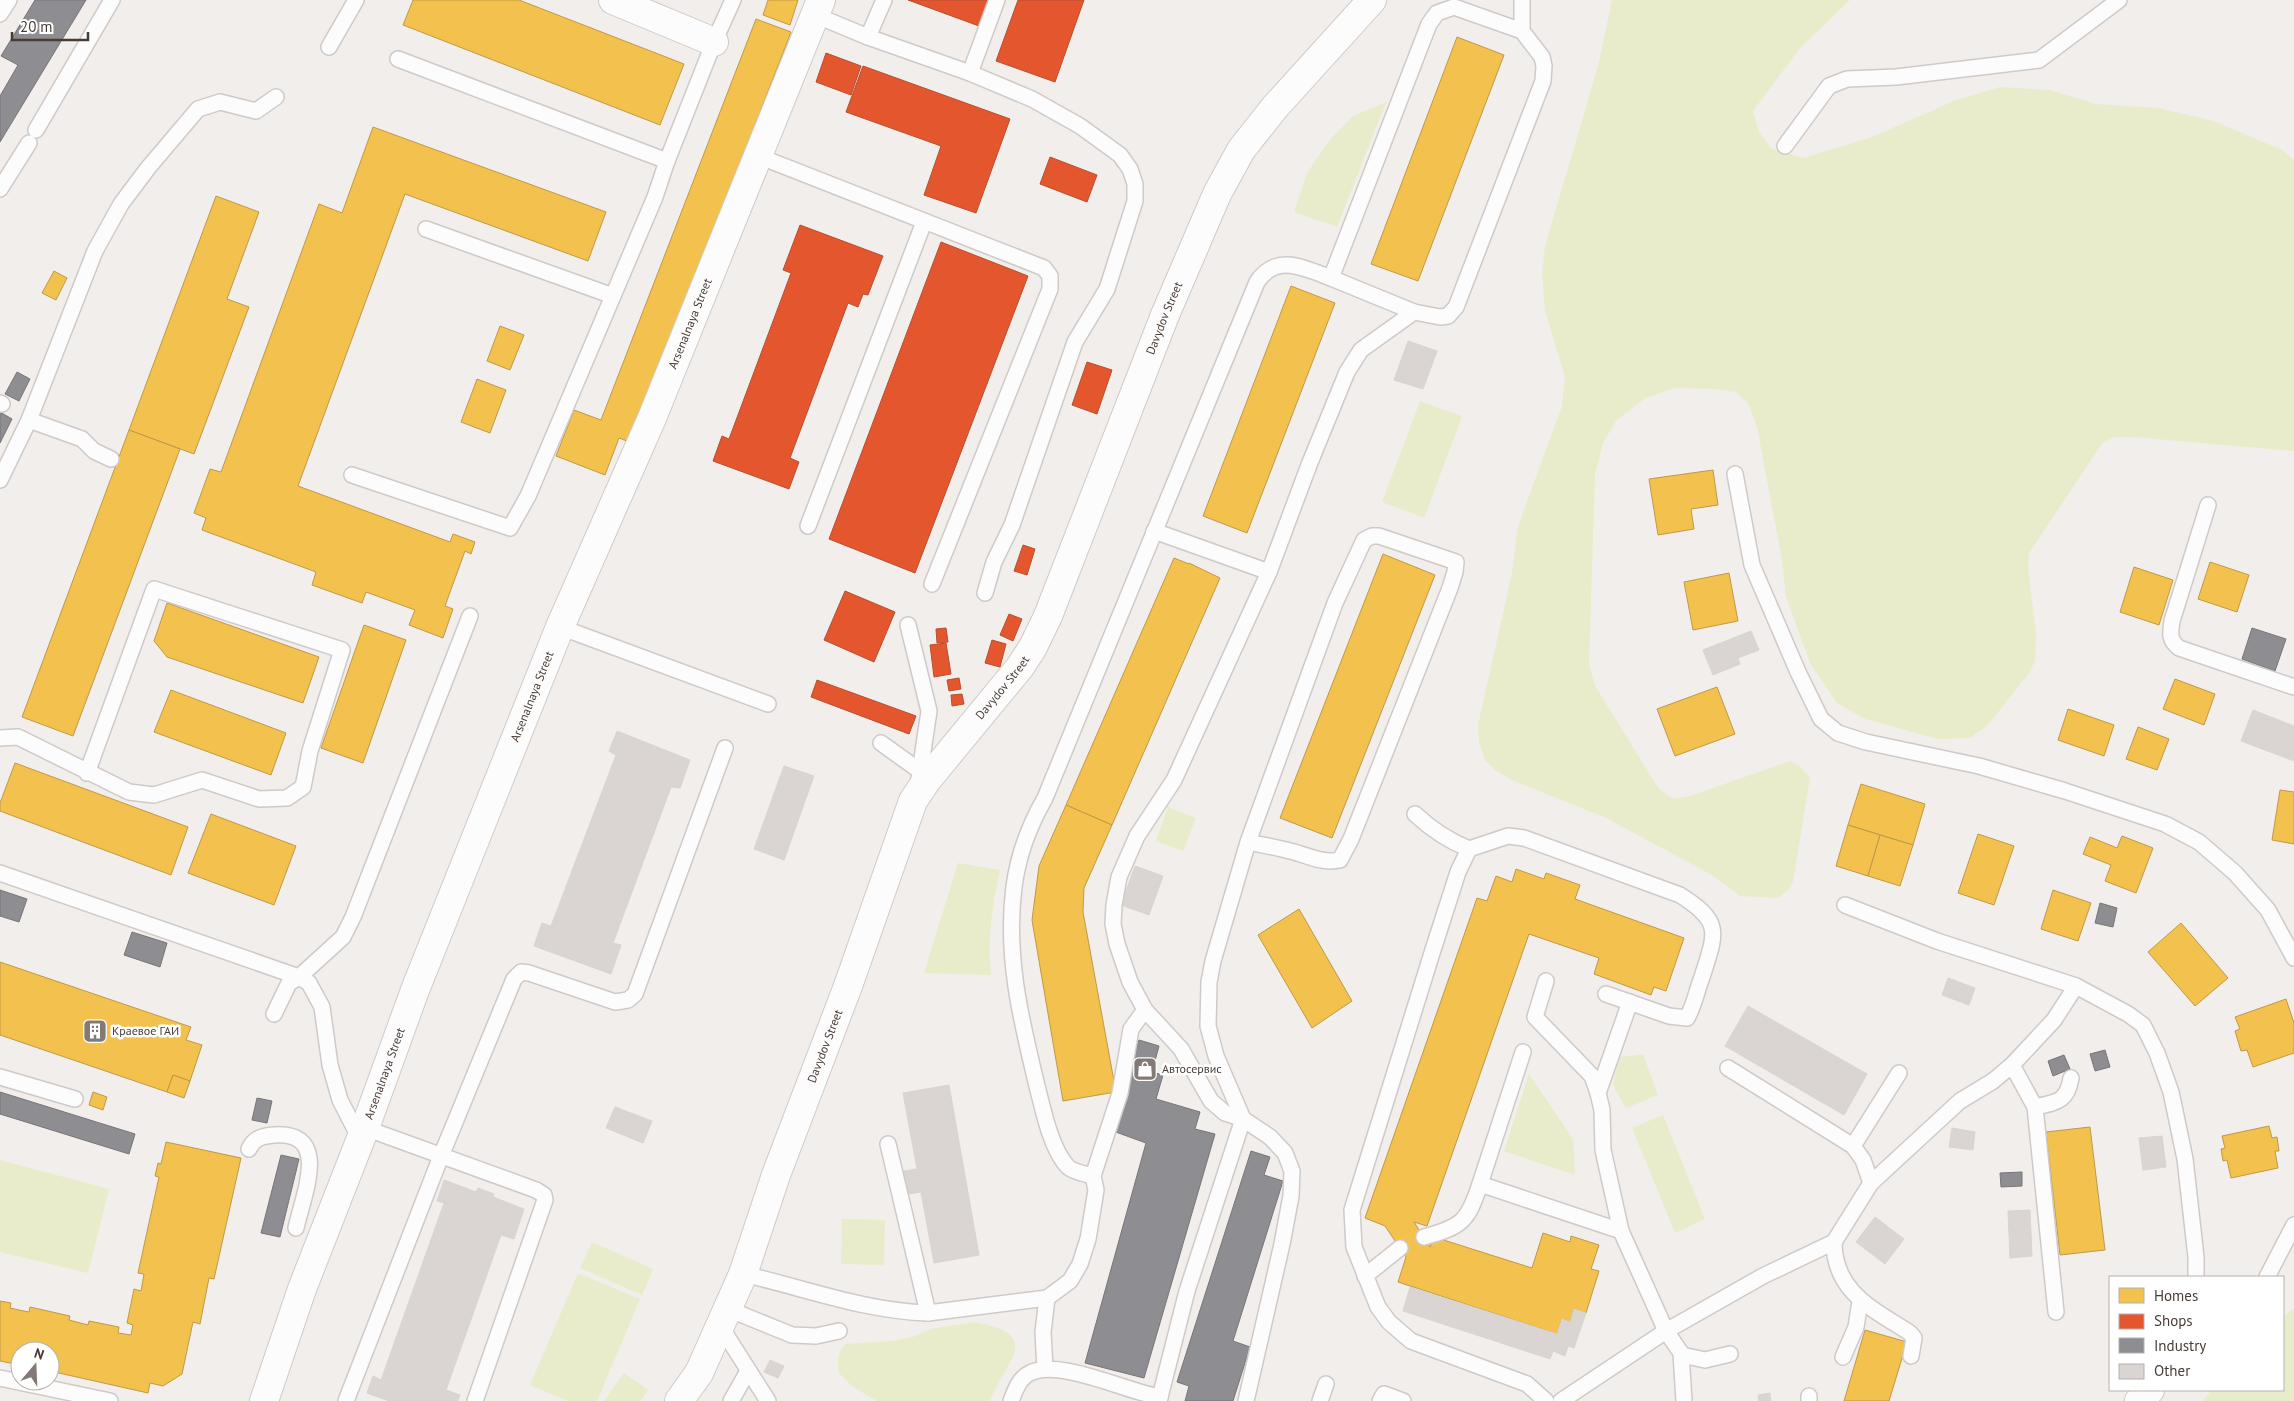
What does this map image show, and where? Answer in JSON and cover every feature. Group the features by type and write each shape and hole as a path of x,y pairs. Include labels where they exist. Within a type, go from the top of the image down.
{"street":[{"path":"613,0 714,42"},
{"name":"Davydov Street","path":"679,1401 699,1373 743,1274 776,1175 848,986 913,801 938,767 1020,667 1033,647 1070,561 1165,315 1217,194 1241,150 1275,107 1372,0"},
{"name":"Arsenalnaya Street","path":"264,1401 296,1306 415,990 560,628 652,418 818,8"},
{"path":"2139,1401 2149,1391"}],"lane":[{"path":"0,14 9,0"},
{"path":"0,189 112,0"},
{"path":"329,46 356,0"},
{"path":"352,474 510,528 528,496 613,296 732,0"},
{"path":"868,37 884,0"},
{"path":"970,73 997,0"},
{"path":"1522,0 1522,32"},
{"path":"1785,146 1829,86 1848,79 1896,77 2039,60 2119,0"},
{"path":"1093,1176 1070,1169 1062,1159 1042,1106 1018,1008 1012,960 1012,913 1017,868 1032,820 1045,798 1257,282 1264,271 1275,266 1299,267 1414,312 1440,317 1448,316 1456,307 1540,90 1544,66 1542,57 1522,32 1454,7 1446,8 1433,17 1331,278"},
{"path":"818,8 868,37 970,73 1032,99 1080,126 1120,155 1130,169 1135,184 1135,201 1107,289 1075,342 1012,525 994,562 985,593"},
{"path":"398,59 667,161"},
{"path":"0,480 29,420 95,251 121,204 148,168 198,109 220,102 256,111 276,97"},
{"path":"758,156 1044,268 1050,276 1050,289 932,584"},
{"path":"808,526 924,222"},
{"path":"426,229 613,296"},
{"path":"1246,1401 1282,1244 1293,1178 1285,1153 1270,1137 1243,1119 1225,1113 1212,1100 1181,1049 1145,1010 1130,982 1117,944 1113,924 1119,878 1137,836 1174,780 1268,572 1309,465 1348,372 1361,350 1414,312"},
{"path":"29,420 82,439 94,451 111,459"},
{"path":"1735,474 1752,565 1798,672 1821,719 1838,733 1847,736 1979,766 2065,791 2165,824 2199,842 2236,873 2268,910 2294,958"},
{"path":"2208,505 2172,621 2170,634 2172,642 2179,648 2294,687"},
{"path":"1154,531 1268,572"},
{"path":"1011,1401 1023,1378 1030,1372 1045,1369 1097,1378 1159,1399 1187,1290 1243,1119 1216,1056 1208,1026 1208,1006 1209,982 1217,944 1248,842 1335,603 1364,540 1372,536 1379,536 1456,562 1450,588 1351,839 1340,860 1332,862 1316,860 1292,851 1248,842"},
{"path":"0,738 18,737 87,773 129,792 154,795 202,780 259,799 287,798 303,786 310,751 342,650 154,588 87,773"},
{"path":"274,1014 289,983 299,977 343,937 353,917 470,616"},
{"path":"908,625 921,681 929,704 929,718 913,801"},
{"path":"560,628 768,704"},
{"path":"881,743 920,771"},
{"path":"346,1401 441,1156 514,979 521,972 529,973 615,1002 628,1000 635,994 725,748"},
{"path":"1415,814 1432,830 1447,840 1469,849 1508,836 1524,838 1680,895 1702,908 1708,918 1714,938 1686,1018 1669,1016 1606,994"},
{"path":"1469,849 1458,872 1352,1210 1354,1247 1378,1307 1389,1322 1402,1334 1411,1341 1527,1384 1546,1401"},
{"path":"0,873 299,977 309,983 322,1007 324,1035 340,1100 362,1133 441,1156 541,1193 545,1200 475,1401"},
{"path":"1845,905 1937,941 2076,986 2122,1011 2143,1025 2157,1053 2170,1092 2185,1159 2196,1257 2196,1276"},
{"path":"1546,981 1536,1012 1537,1021 1592,1076 1602,1110 1603,1150 1621,1230 1666,1331 1682,1355 1684,1401"},
{"path":"1911,1356 1914,1349 1914,1338 1910,1333 1860,1301 1850,1291 1834,1257 1834,1242 1871,1183 1960,1101 1993,1081 2012,1065 2054,1020 2076,986"},
{"path":"1598,1093 1630,1002"},
{"path":"743,1274 791,1285 824,1297 909,1312 928,1313 1047,1298 1070,1281 1080,1264 1088,1239 1094,1208 1096,1190 1093,1176 1120,1093 1130,1029 1145,1010"},
{"path":"1424,1237 1449,1231 1460,1224 1466,1217 1480,1184 1523,1052"},
{"path":"2012,1065 2036,1107 2056,1312"},
{"path":"1728,1068 1853,1146 1863,1160 1871,1183"},
{"path":"1853,1146 1899,1073"},
{"path":"0,1077 75,1100"},
{"path":"2036,1107 2059,1101 2069,1090 2071,1078"},
{"path":"249,1149 252,1142 260,1137 276,1135 302,1141 308,1150 310,1163 296,1228"},
{"path":"888,1144 928,1313"},
{"path":"1480,1184 1621,1230"},
{"path":"2270,1273 2294,1225"},
{"path":"1561,1401 1666,1331 1763,1276 1834,1242"},
{"path":"1365,1276 1400,1248"},
{"path":"2270,1273 2294,1255"},
{"path":"1045,1369 1043,1332 1047,1298"},
{"path":"1844,1357 1856,1327 1860,1301"},
{"path":"725,1318 792,1335 816,1336 839,1331"},
{"path":"725,1318 748,1371 768,1401"},
{"path":"1682,1355 1705,1360 1730,1354"},
{"path":"731,1401 748,1371"},
{"path":"0,1378 110,1401"},
{"path":"1320,1401 1326,1384"},
{"path":"1380,1401 1384,1394 1403,1401"}],"green space":[{"path":"1612,0 1850,0 1800,48 1753,111 1759,132 1772,149 1803,158 1872,137 1956,100 2000,87 2050,90 2096,104 2158,108 2214,121 2282,150 2294,160 2294,451 2133,437 2115,437 2103,442 2029,553 2028,567 2036,634 2035,661 2029,673 1988,725 1970,738 1938,739 1865,719 1837,703 1810,663 1786,597 1782,560 1757,427 1748,403 1736,392 1675,388 1645,398 1616,421 1603,443 1595,474 1589,664 1595,686 1659,789 1673,799 1690,796 1790,761 1799,766 1810,778 1793,882 1788,890 1778,898 1740,896 1712,875 1604,817 1514,781 1496,771 1485,760 1479,742 1478,725 1512,573 1518,526 1562,406 1565,377 1545,311 1542,273 1545,246 1598,66"},
{"path":"1386,102 1337,227 1294,212 1307,173 1329,141 1353,116"},
{"path":"1420,401 1462,416 1424,518 1382,502"},
{"path":"1168,807 1196,818 1183,851 1156,841"},
{"path":"958,863 1000,870 991,922 991,975 924,973"},
{"path":"1643,1054 1658,1095 1626,1108 1613,1085 1619,1057"},
{"path":"1529,1074 1573,1139 1575,1175 1504,1151"},
{"path":"1663,1115 1705,1219 1675,1233 1632,1128"},
{"path":"0,1160 109,1189 88,1273 0,1252"},
{"path":"842,1219 885,1220 884,1265 841,1264"},
{"path":"592,1242 653,1269 642,1295 580,1268"},
{"path":"578,1273 640,1299 597,1401 567,1401 530,1385"},
{"path":"2294,1308 2294,1401 2202,1401 2211,1391 2284,1391 2284,1316"},
{"path":"975,1322 1009,1334 1015,1342 1015,1351 1011,1361 990,1401 877,1401 853,1387 839,1373 838,1357 846,1344 891,1341 913,1337 930,1329"},
{"path":"624,1373 648,1390 640,1401 604,1401"}],"building: Homes":[{"path":"413,0 519,0 684,64 660,125 403,25"},
{"path":"768,0 798,0 790,25 763,15"},
{"path":"756,19 791,32 632,443 619,438 605,475 556,456 574,410 601,420"},
{"path":"1457,37 1504,55 1418,281 1371,264"},
{"path":"373,127 606,212 588,261 405,194 298,486 450,542 453,534 475,542 471,554 465,551 445,606 453,609 443,638 409,625 415,610 366,592 362,603 312,585 316,572 202,530 206,518 194,513 210,469 221,472 319,204 342,213"},
{"path":"216,196 259,212 227,299 249,307 194,454 129,430"},
{"path":"54,271 67,278 56,300 42,293"},
{"path":"1291,286 1335,303 1247,533 1203,516"},
{"path":"500,326 524,335 510,370 487,361"},
{"path":"477,379 506,390 490,433 461,422"},
{"path":"129,430 180,449 73,736 22,717"},
{"path":"1713,470 1718,505 1691,509 1694,529 1658,535 1649,479"},
{"path":"1383,554 1435,575 1332,838 1280,818"},
{"path":"1174,558 1220,578 1112,825 1066,805"},
{"path":"2210,562 2249,575 2237,612 2198,599"},
{"path":"2134,567 2173,580 2159,625 2120,612"},
{"path":"1729,573 1738,621 1693,630 1684,582"},
{"path":"167,603 319,657 303,703 167,657 154,641"},
{"path":"364,625 406,640 363,763 321,748"},
{"path":"2175,679 2215,694 2204,725 2163,709"},
{"path":"1717,687 1735,734 1675,756 1657,709"},
{"path":"171,690 286,733 271,775 154,732"},
{"path":"2068,709 2114,725 2104,756 2058,740"},
{"path":"2138,727 2169,739 2157,770 2126,759"},
{"path":"15,763 188,827 171,875 0,811 0,803"},
{"path":"1861,784 1925,804 1913,845 1848,825"},
{"path":"2280,790 2294,792 2294,844 2272,840"},
{"path":"1066,805 1112,825 1084,888 1083,912 1116,1092 1063,1101 1032,920 1039,866"},
{"path":"211,814 296,846 274,905 188,873"},
{"path":"1848,825 1880,835 1868,876 1836,866"},
{"path":"1978,834 2014,846 1994,905 1958,893"},
{"path":"1880,835 1913,845 1900,886 1868,876"},
{"path":"2122,836 2153,848 2136,893 2105,881 2111,865 2083,854 2090,837 2117,848"},
{"path":"1516,869 1544,879 1546,873 1580,885 1575,899 1684,938 1666,991 1654,987 1651,995 1594,974 1599,958 1529,934 1427,1226 1414,1222 1430,1247 1434,1237 1532,1268 1543,1233 1570,1242 1571,1236 1599,1245 1591,1269 1599,1271 1586,1313 1574,1309 1570,1322 1562,1319 1557,1334 1398,1282 1406,1257 1385,1226 1365,1218 1477,898 1487,901 1496,876 1512,882"},
{"path":"2053,890 2091,903 2078,941 2041,929"},
{"path":"1299,909 1352,1001 1312,1028 1258,935"},
{"path":"2181,923 2228,978 2195,1006 2148,952"},
{"name":"Краевое ГАИ","path":"0,962 191,1027 186,1040 202,1045 190,1081 173,1075 167,1092 0,1035"},
{"path":"2286,999 2294,1023 2294,1053 2253,1067 2247,1050 2241,1051 2235,1031 2240,1029 2235,1017"},
{"path":"173,1075 190,1081 184,1098 167,1092"},
{"path":"93,1092 107,1097 103,1110 89,1105"},
{"path":"2269,1126 2272,1138 2277,1137 2279,1151 2275,1151 2278,1168 2231,1178 2227,1160 2223,1161 2221,1149 2225,1148 2222,1136"},
{"path":"2090,1127 2105,1250 2060,1255 2046,1132"},
{"path":"166,1142 241,1158 214,1279 209,1278 200,1324 193,1322 182,1374 163,1386 150,1383 148,1393 60,1373 60,1341 10,1341 10,1363 0,1361 0,1301 11,1303 10,1308 19,1310 29,1312 30,1307 70,1316 69,1320 88,1325 89,1321 119,1327 118,1333 131,1335 133,1325 127,1323 134,1289 141,1291 144,1274 138,1273 159,1177 155,1176 158,1163 161,1164"},
{"path":"1865,1330 1907,1342 1889,1401 1844,1401"}],"building: Shops":[{"path":"908,0 989,0 979,26"},
{"path":"1018,0 1084,0 1055,82 996,61"},
{"path":"826,53 861,66 851,95 816,82"},
{"path":"863,66 1010,119 976,213 924,195 941,146 846,112"},
{"path":"1050,157 1097,175 1087,202 1040,184"},
{"path":"800,225 883,256 868,295 863,294 858,307 848,303 790,458 799,462 789,489 713,461 722,436 729,439 791,273 783,270"},
{"path":"941,242 1028,276 915,573 829,539"},
{"path":"1087,362 1112,370 1097,414 1072,405"},
{"path":"1023,545 1035,549 1027,575 1014,571"},
{"path":"845,591 895,612 874,662 824,640"},
{"path":"1009,614 1022,619 1013,641 1000,635"},
{"path":"946,628 948,642 937,643 936,629"},
{"path":"992,640 1006,644 1000,667 985,663"},
{"path":"946,643 951,674 934,677 930,645"},
{"path":"959,678 961,689 949,691 947,680"},
{"path":"817,680 916,716 909,734 811,697"},
{"path":"962,694 964,704 952,706 951,695"}],"building: Industry":[{"path":"35,0 86,0 0,142 0,96 18,65 1,56"},
{"path":"17,372 30,379 19,401 5,394"},
{"path":"0,412 12,419 0,443"},
{"path":"2252,628 2286,639 2275,671 2242,659"},
{"path":"0,890 27,899 19,922 0,916"},
{"path":"2100,903 2117,908 2113,927 2095,923"},
{"path":"132,932 167,943 160,967 124,955"},
{"path":"1139,1040 1159,1046 1152,1072 1163,1075 1156,1099 1200,1112 1195,1129 1215,1134 1144,1378 1085,1363 1146,1143 1113,1131"},
{"path":"2105,1050 2110,1067 2095,1071 2090,1054"},
{"path":"2064,1055 2070,1069 2053,1076 2048,1061"},
{"path":"0,1092 135,1134 129,1154 0,1114"},
{"path":"257,1098 272,1101 267,1123 252,1120"},
{"path":"1251,1151 1270,1157 1264,1175 1283,1181 1233,1341 1250,1347 1233,1401 1185,1401 1189,1386 1177,1382"},
{"path":"281,1155 299,1159 280,1237 261,1233"},
{"path":"2022,1172 2022,1186 2001,1187 2000,1173"}],"building: Other":[{"path":"1408,341 1437,351 1423,389 1394,380"},
{"path":"1751,631 1759,650 1738,658 1740,664 1713,675 1703,650"},
{"path":"2253,710 2294,726 2294,761 2241,741"},
{"path":"617,731 690,760 680,788 671,787 613,943 621,945 611,974 534,946 542,923 551,926 616,755 609,751"},
{"path":"784,766 814,776 784,860 754,849"},
{"path":"1135,866 1163,876 1149,915 1121,905"},
{"path":"1948,978 1975,988 1969,1005 1942,995"},
{"path":"1748,1006 1867,1074 1844,1115 1725,1046"},
{"path":"949,1085 979,1255 934,1263 921,1192 908,1194 904,1171 917,1169 903,1093"},
{"path":"615,1107 652,1121 643,1143 606,1128"},
{"path":"1952,1128 1975,1132 1973,1150 1949,1147"},
{"path":"2162,1136 2166,1167 2143,1170 2139,1138"},
{"path":"444,1180 476,1192 478,1188 494,1194 493,1197 524,1209 514,1239 501,1235 446,1390 460,1395 458,1401 389,1401 367,1393 373,1376 381,1380 444,1203 437,1201"},
{"path":"2030,1210 2032,1256 2010,1258 2008,1211"},
{"path":"1875,1217 1904,1239 1885,1264 1856,1242"},
{"path":"1410,1287 1557,1334 1562,1319 1570,1322 1574,1309 1586,1313 1574,1348 1568,1346 1565,1356 1553,1351 1550,1359 1403,1311"},
{"path":"770,1360 784,1366 778,1378 764,1372"},
{"path":"1770,1393 1771,1401 1759,1401 1758,1395"}],"place":[{"name":"Краевое ГАИ","path":"95,1031"},
{"name":"Автосервис","path":"1145,1069"}]}
